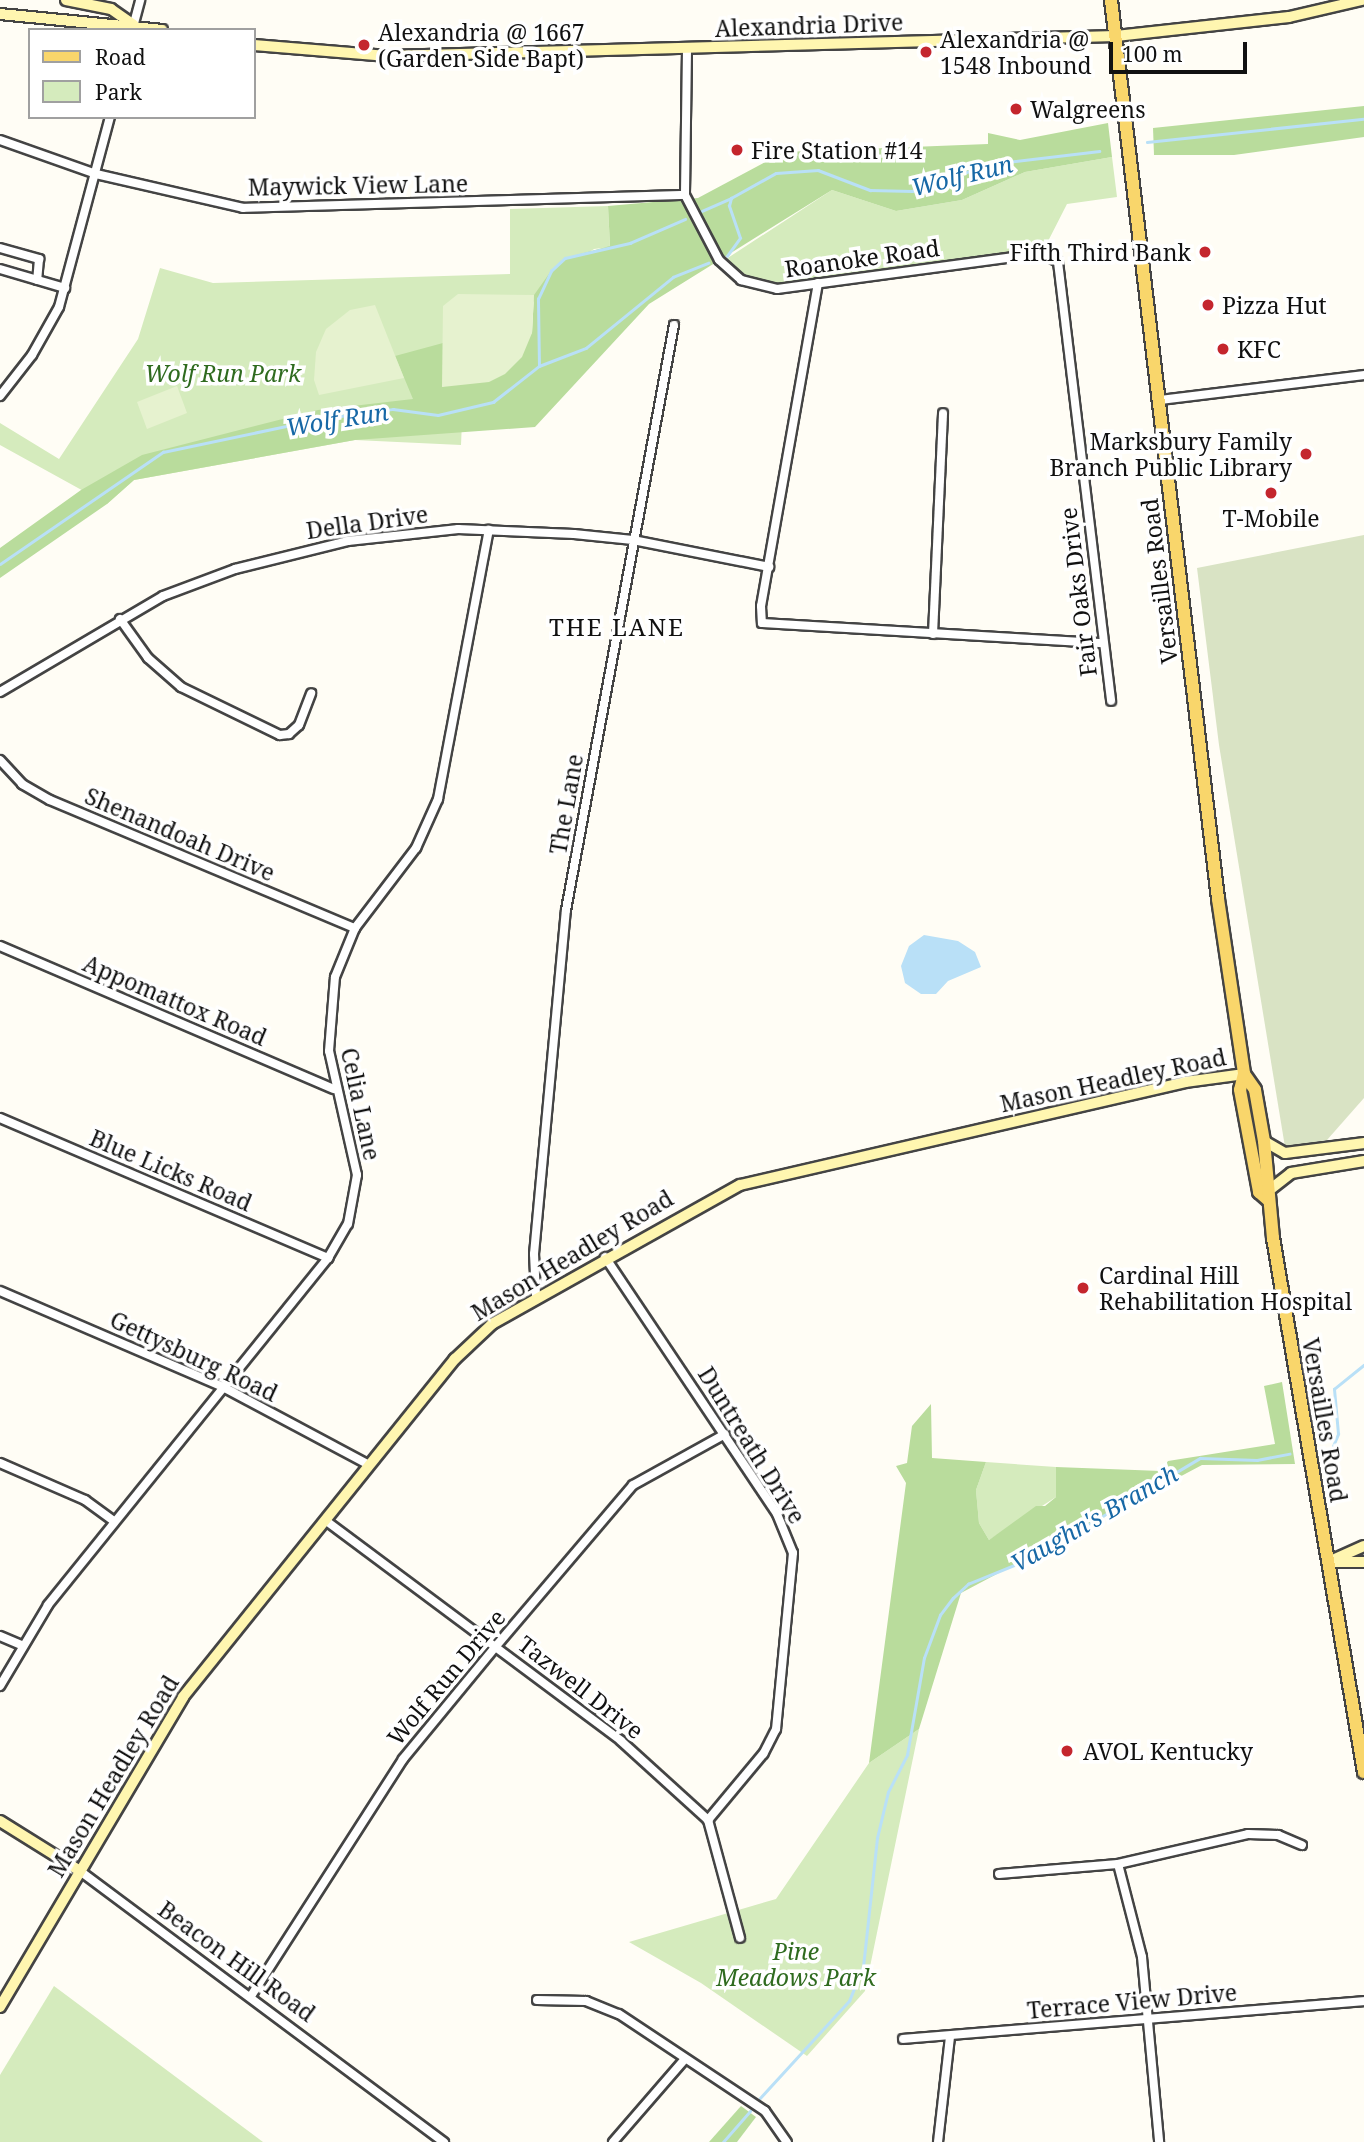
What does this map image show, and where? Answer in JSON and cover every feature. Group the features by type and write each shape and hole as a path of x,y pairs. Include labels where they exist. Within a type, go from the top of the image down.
{"main road":[{"path":"66,0 111,9 133,27"},
{"name":"Versailles Road","path":"1111,0 1218,899 1244,1074 1240,1090 1259,1192 1269,1194"},
{"name":"Alexandria Drive","path":"256,45 388,56 687,50 1116,36 1289,17 1362,0"},
{"path":"0,14 107,27 133,27"},
{"name":"Versailles Road","path":"1244,1074 1255,1090 1264,1141 1269,1194 1328,1562 1360,1719 1364,1772"},
{"name":"Mason Headley Road","path":"0,2007 183,1697 469,1343 536,1296 701,1202 756,1180 1185,1082 1244,1074"},
{"path":"1264,1141 1285,1153 1364,1143"},
{"path":"1269,1194 1291,1173 1364,1161"},
{"path":"1328,1562 1364,1546"},
{"path":"1328,1562 1364,1562"},
{"name":"Beacon Hill Road","path":"0,1821 80,1871"}],"street":[{"path":"133,27 140,0"},
{"name":"Roanoke Road","path":"687,50 685,195 706,240 729,273 777,289 1042,253 1055,257 1059,270"},
{"path":"0,396 48,328 65,288 110,119"},
{"name":"Maywick View Lane","path":"0,140 96,174 243,208 685,195"},
{"path":"0,247 39,259 37,280"},
{"path":"0,269 65,288"},
{"name":"Fair Oaks Drive","path":"1059,270 1111,701"},
{"path":"818,282 761,617 764,625 1104,643"},
{"name":"The Lane","path":"536,1296 534,1254 566,910 674,325"},
{"path":"1160,400 1364,375"},
{"path":"933,634 943,413"},
{"name":"Della Drive","path":"0,692 163,596 280,556 381,536 489,530 633,540 769,567"},
{"name":"Celia Lane","path":"0,1686 48,1605 328,1258 352,1212 356,1175 349,1130 334,1089 329,1021 335,977 355,928 416,848 439,799 489,530"},
{"path":"120,619 148,658 181,687 280,735 289,734 299,725 311,693"},
{"name":"Shenandoah Drive","path":"0,761 22,784 50,800 355,928"},
{"name":"Appomattox Road","path":"0,946 334,1089"},
{"name":"Blue Licks Road","path":"0,1118 328,1258"},
{"name":"Duntreath Drive","path":"605,1257 725,1434 788,1536 793,1588 781,1708 771,1741 708,1820"},
{"name":"Gettysburg Road","path":"0,1291 223,1387 369,1465"},
{"name":"Wolf Run Drive","path":"251,1996 403,1759 496,1646 633,1485 725,1434"},
{"path":"0,1463 85,1500 114,1521"},
{"name":"Tazwell Drive","path":"325,1520 621,1741 708,1820"},
{"path":"0,1636 23,1646"},
{"path":"708,1820 740,1938"},
{"path":"999,1874 1118,1864 1248,1834 1278,1835 1302,1845"},
{"path":"1118,1864 1138,1935 1159,2142"},
{"name":"Beacon Hill Road","path":"80,1871 444,2142"},
{"path":"537,2000 586,2001 605,2008 765,2111 787,2142"},
{"name":"Terrace View Drive","path":"903,2039 1364,2001"},
{"path":"938,2142 950,2037"},
{"path":"613,2142 685,2059"}],"green space":[{"path":"1364,106 1364,137 1234,155 1154,155 1153,128"},
{"path":"1108,123 1112,157 1025,172 962,200 896,211 832,190 649,304 535,427 355,440 134,480 107,504 0,578 0,548 81,490 142,455 318,410 413,399 395,356 443,343 443,387 532,333 534,295 551,271 565,258 610,246 608,206 698,198 784,152 988,144 988,133 1020,140"},
{"path":"1112,157 1117,197 1067,204 1042,253 788,288 741,280 720,263 832,190 896,211 962,200 1025,172"},
{"name":"Wolf Run Park","path":"608,206 610,247 594,249 544,284 462,422 461,445 355,440 134,480 107,504 0,445 0,423 59,459 138,339 160,268 213,283 510,274 510,209"},
{"path":"458,294 534,295 532,333 522,357 505,374 489,382 442,387 443,306"},
{"path":"375,305 404,378 319,395 314,380 316,352 326,329 350,310"},
{"path":"177,386 187,413 147,429 137,402"},
{"path":"1364,535 1364,1098 1327,1140 1285,1147 1219,745 1197,568"},
{"path":"1282,1382 1295,1464 1202,1465 961,1593 919,1729 869,1763 906,1483 896,1466 907,1463 912,1426 931,1404 932,1458 986,1462 976,1490 979,1523 989,1540 1036,1506 1045,1506 1056,1497 1056,1467 1161,1471 1168,1461 1275,1444 1264,1386"},
{"path":"986,1462 1056,1467 1056,1497 989,1540 979,1523 976,1490"},
{"name":"Pine Meadows Park","path":"919,1729 865,1991 807,2056 701,1983 629,1942 776,1899 869,1763"},
{"path":"54,1986 263,2142 0,2142 0,2075"},
{"path":"741,2106 756,2117 737,2142 709,2142"}],"water":[{"path":"924,935 958,941 975,952 981,967 948,981 936,994 921,994 905,983 901,966 909,946"}],"waterway":[{"name":"Wolf Run","path":"1147,142 1364,119"},
{"name":"Wolf Run","path":"727,256 740,238 729,206 731,198 776,173 818,170 870,190 912,191 990,164 1099,151"},
{"path":"702,211 731,198"},
{"path":"539,366 538,299 551,271 565,258 630,243 685,219"},
{"name":"Wolf Run","path":"0,564 163,452 319,419 393,409 438,415 493,402 539,366 586,348 673,277 708,263"},
{"name":"Vaughn's Branch","path":"1333,1446 1338,1434 1334,1389 1364,1365"},
{"name":"Vaughn's Branch","path":"760,2098 849,2001 863,1967 877,1838 888,1792 907,1755 924,1658 940,1615 953,1598 968,1584 1034,1557 1200,1458 1257,1460 1289,1454"},
{"name":"Vaughn's Branch","path":"723,2142 750,2111"}],"place":[{"name":"Alexandria @ 1667 (Garden Side Bapt)","path":"364,45"},
{"name":"Alexandria @ 1548 Inbound","path":"926,52"},
{"name":"Walgreens","path":"1016,109"},
{"name":"Fire Station #14","path":"737,150"},
{"name":"Fifth Third Bank","path":"1205,252"},
{"name":"Pizza Hut","path":"1208,305"},
{"name":"KFC","path":"1223,349"},
{"name":"Marksbury Family Branch Public Library","path":"1306,454"},
{"name":"T-Mobile","path":"1271,493"},
{"name":"Cardinal Hill Rehabilitation Hospital","path":"1083,1288"},
{"name":"AVOL Kentucky","path":"1067,1751"}],"district":[{"name":"THE LANE","path":"617,627"}]}
